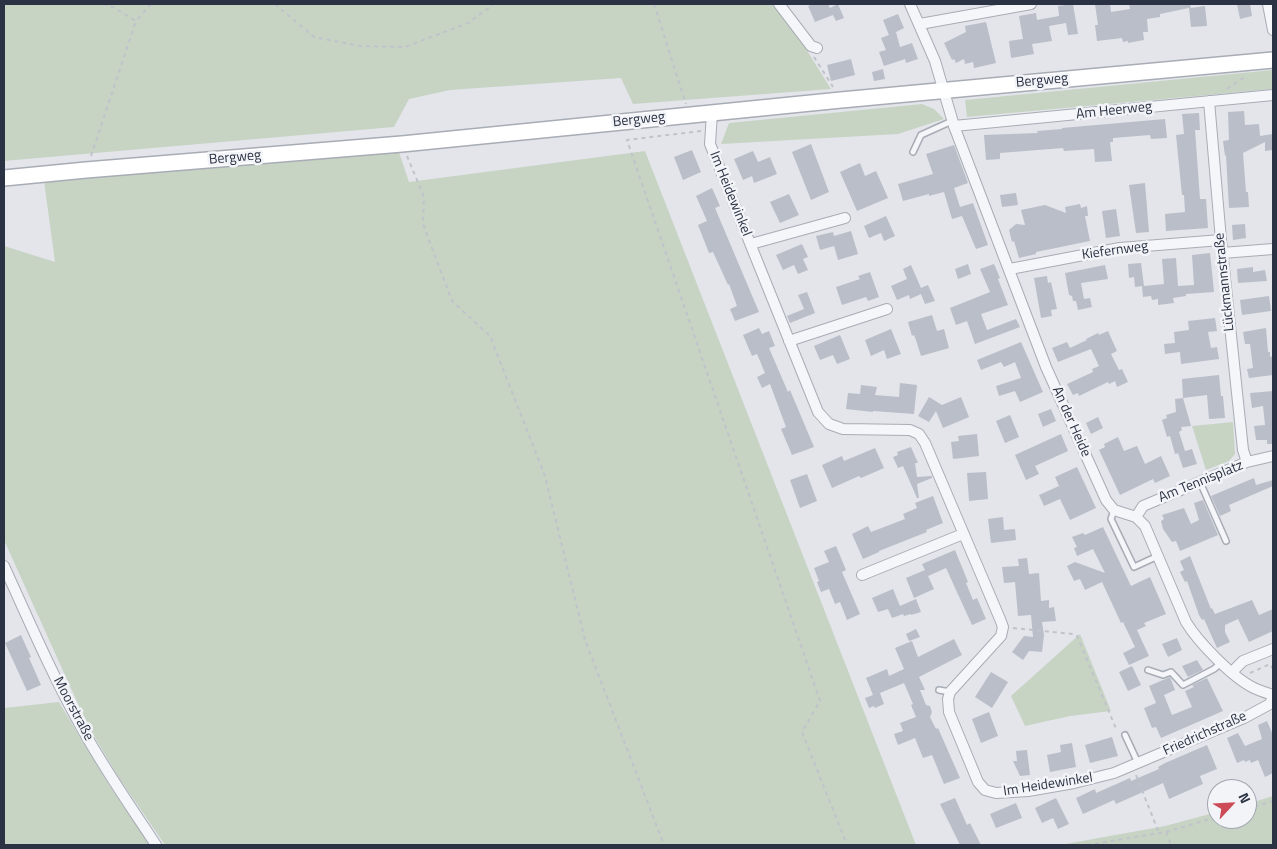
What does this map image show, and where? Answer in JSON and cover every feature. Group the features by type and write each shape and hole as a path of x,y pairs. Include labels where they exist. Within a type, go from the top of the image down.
{"main road":[{"name":"Bergweg","path":"4,178 402,144 841,100 1273,60"}],"street":[{"path":"779,4 814,47"},
{"name":"An der Heide","path":"910,4 920,24 945,90 953,124 1046,367 1106,500 1114,510"},
{"path":"920,24 1031,4"},
{"path":"1268,4 1273,30"},
{"name":"Am Heerweg","path":"953,124 1273,95"},
{"name":"Lückmannstraße","path":"1209,101 1222,253 1243,450 1247,462"},
{"name":"Im Heidewinkel","path":"712,113 710,144 818,412 829,424 843,429 910,430 919,434 925,443 1003,627"},
{"name":"Im Heidewinkel","path":"751,244 845,218"},
{"name":"Kiefernweg","path":"1010,270 1120,248 1221,240"},
{"path":"1222,253 1273,249"},
{"path":"789,341 887,309"},
{"name":"Am Tennisplatz","path":"1136,517 1143,506 1247,462 1273,456"},
{"path":"1114,510 1136,517 1146,526 1186,622 1194,634 1232,672 1253,687 1273,696"},
{"path":"862,575 963,534"},
{"name":"Moorstraße","path":"4,566 82,730 113,782 156,845"},
{"path":"950,692 1001,636 1003,627"},
{"path":"1232,672 1243,661 1273,649"},
{"name":"Im Heidewinkel","path":"950,692 948,699 950,712 978,782 985,790 996,793 1028,791 1114,774 1135,765"},
{"name":"Friedrichstraße","path":"1135,765 1244,718 1270,704 1273,696"}],"lane":[{"path":"913,152 918,136 953,124"},
{"path":"1200,482 1226,541"},
{"path":"1114,510 1111,519 1134,567 1159,556"},
{"path":"1148,670 1163,675 1171,672 1182,685 1214,669 1221,662"},
{"path":"939,690 950,692"},
{"path":"1125,735 1135,765"}],"path":[{"path":"103,4 114,7 136,21"},
{"path":"86,170 136,21 151,4"},
{"path":"275,4 314,37 360,46 405,47 468,23 494,4"},
{"path":"654,4 689,115"},
{"path":"814,47 816,62 841,100"},
{"path":"1209,101 1249,74 1252,61"},
{"path":"711,130 627,140 820,701 802,732 847,845"},
{"path":"402,144 424,197 423,224 452,301 490,336 545,476 585,640 664,845"},
{"path":"1003,627 1073,634 1076,636 1108,710"},
{"path":"1242,679 1270,664 1273,669"},
{"path":"1140,784 1159,833"},
{"path":"1257,806 1273,801"},
{"path":"1087,845 1166,832 1207,820"},
{"path":"1166,832 1171,845"}],"green space":[{"path":"4,4 775,4 796,33 831,89 633,104 621,78 450,90 409,99 394,127 4,161"},
{"path":"1273,70 1273,89 967,117 965,100"},
{"path":"922,104 934,109 944,119 898,134 721,144 729,123"},
{"path":"398,149 409,182 645,151 916,845 165,845 119,778 88,726 4,540 4,246 55,262 44,181"},
{"path":"1233,422 1235,454 1229,461 1206,470 1192,426"},
{"path":"1080,634 1111,711 1070,716 1025,726 1011,696"},
{"path":"59,702 109,785 150,845 4,845 4,708"},
{"path":"1273,796 1273,845 1060,845 1165,826 1207,815 1207,829 1257,829 1257,801"}],"building":[{"path":"828,4 830,8 838,4 844,18 836,21 833,15 815,22 808,6"},
{"path":"1073,4 1078,34 1068,35 1066,23 1049,26 1052,41 1032,44 1034,54 1011,58 1009,41 1023,39 1019,16 1036,13 1037,20 1059,16 1058,6"},
{"path":"1095,4 1110,4 1111,12 1130,9 1129,4 1190,4 1191,8 1205,6 1207,26 1191,27 1189,8 1160,14 1160,17 1147,19 1148,32 1143,32 1144,40 1128,43 1128,41 1123,42 1122,38 1097,41 1095,25 1098,25"},
{"path":"1237,4 1250,4 1252,16 1240,19"},
{"path":"898,14 904,28 896,32 900,47 912,43 918,59 906,63 905,59 884,66 879,52 886,50 881,38 889,35 883,20"},
{"path":"986,22 996,63 974,68 973,62 965,64 964,59 956,63 954,59 952,60 944,43 966,32 965,26"},
{"path":"851,59 855,75 831,81 827,65"},
{"path":"883,69 885,79 874,81 872,72"},
{"path":"1244,111 1245,125 1259,124 1260,136 1273,134 1273,150 1265,151 1265,142 1243,153 1249,207 1229,208 1226,155 1223,141 1229,140 1228,112"},
{"path":"1199,113 1200,130 1195,130 1200,199 1206,199 1208,228 1166,231 1165,214 1185,212 1176,135 1184,134 1182,114"},
{"path":"1165,119 1167,138 1151,139 1150,135 1113,138 1113,142 1110,142 1112,161 1095,162 1094,149 1064,151 1063,148 1000,153 1000,159 986,160 984,135 1038,133 1037,131 1062,128"},
{"path":"811,144 829,192 811,200 792,152"},
{"path":"954,145 968,183 954,188 960,207 973,203 988,245 976,249 962,216 952,219 944,192 903,201 898,184 933,174 926,154"},
{"path":"692,150 701,172 683,180 674,157"},
{"path":"753,151 758,162 770,157 777,174 754,183 752,176 743,180 734,159"},
{"path":"860,163 865,176 876,171 888,198 857,211 840,172"},
{"path":"1145,183 1149,232 1136,233 1129,185"},
{"path":"712,188 720,206 715,208 759,312 735,321 730,309 737,306 729,284 713,252 709,253 698,225 707,221 696,196"},
{"path":"1016,193 1018,205 1002,207 1000,195"},
{"path":"789,194 799,215 780,223 770,202"},
{"path":"1080,204 1081,208 1087,206 1088,216 1085,216 1090,241 1036,252 1036,254 1019,258 1009,230 1016,224 1025,225 1021,210 1045,205 1066,213 1065,207"},
{"path":"1116,209 1120,236 1106,238 1102,211"},
{"path":"886,216 895,236 884,241 881,233 869,238 864,226"},
{"path":"1245,224 1246,238 1233,240 1232,225"},
{"path":"851,231 858,254 838,260 834,246 820,250 816,236 833,232 834,236"},
{"path":"802,244 808,257 803,259 808,270 798,274 794,265 783,270 776,255"},
{"path":"1210,253 1214,292 1186,294 1186,296 1173,298 1174,303 1158,305 1158,299 1152,300 1151,296 1143,297 1142,286 1135,287 1134,277 1129,278 1128,264 1141,263 1144,286 1164,284 1162,259 1176,258 1178,286 1194,285 1192,255"},
{"path":"968,264 971,274 958,279 955,269"},
{"path":"994,264 1008,305 981,314 987,330 1016,319 1020,327 975,344 967,321 956,325 950,308 990,292 980,269"},
{"path":"911,265 921,288 928,285 935,301 925,304 921,294 910,299 909,295 897,300 891,286 907,279 903,269"},
{"path":"1105,265 1108,279 1081,283 1084,299 1090,298 1092,307 1078,310 1076,301 1073,301 1072,296 1069,295 1065,273"},
{"path":"1253,267 1253,272 1265,270 1267,281 1238,283 1237,269"},
{"path":"870,272 879,297 868,301 866,297 842,305 836,287 860,279 858,276"},
{"path":"1047,276 1048,283 1051,282 1057,309 1051,310 1052,316 1041,318 1034,278"},
{"path":"807,292 815,313 790,323 787,316 804,309 798,295"},
{"path":"1269,296 1271,311 1242,315 1240,300"},
{"path":"932,315 937,331 944,329 949,348 921,356 908,322"},
{"path":"1215,318 1217,331 1208,332 1211,348 1217,347 1219,359 1181,364 1180,352 1165,354 1164,344 1175,343 1174,332 1189,330 1188,321"},
{"path":"759,328 762,334 769,331 775,346 769,348 788,392 790,390 814,447 792,455 781,429 786,427 770,384 762,388 757,377 765,373 757,354 752,356 743,335"},
{"path":"1266,328 1268,352 1270,352 1270,357 1273,356 1273,375 1249,378 1247,369 1253,368 1250,344 1245,344 1243,332"},
{"path":"891,329 901,354 887,359 884,350 871,356 865,340"},
{"path":"1108,331 1117,351 1111,354 1119,370 1122,369 1128,382 1117,387 1115,381 1109,384 1108,382 1079,396 1078,393 1073,395 1067,384 1093,372 1092,369 1099,366 1091,349 1058,362 1052,348 1067,342 1070,348 1098,333 1099,335"},
{"path":"840,335 850,359 837,364 833,355 820,360 814,346"},
{"path":"1021,342 1043,392 1020,402 1015,391 999,396 996,386 1021,378 1015,362 1004,367 1001,362 981,370 977,360"},
{"path":"1219,375 1225,418 1209,419 1207,395 1183,398 1182,379"},
{"path":"900,383 917,385 914,414 846,409 848,393 860,394 861,385 877,387 875,395 899,397"},
{"path":"1273,391 1273,444 1267,444 1267,440 1256,440 1254,426 1265,425 1263,406 1252,408 1250,393"},
{"path":"929,397 942,405 961,397 969,417 943,428 936,411 929,422 918,416"},
{"path":"1183,398 1191,426 1181,427 1182,430 1179,432 1185,451 1175,454 1170,436 1167,437 1162,420 1167,418 1166,415 1176,412 1175,399"},
{"path":"1051,409 1056,421 1043,427 1038,414"},
{"path":"1010,415 1019,437 1005,443 996,421"},
{"path":"1098,417 1103,428 1091,434 1086,423"},
{"path":"977,434 979,456 953,459 951,442 959,441 958,436"},
{"path":"1061,434 1068,451 1035,466 1039,474 1026,480 1015,455"},
{"path":"1118,437 1124,451 1137,446 1145,464 1161,456 1170,476 1155,483 1153,479 1120,495 1099,450 1105,447 1104,444"},
{"path":"911,447 918,463 915,463 917,477 932,476 932,478 917,484 919,498 917,498 903,466 898,468 893,457 898,455 897,452"},
{"path":"875,448 884,468 861,478 859,476 832,488 822,465 842,456 844,461"},
{"path":"1192,449 1197,464 1183,468 1178,453"},
{"path":"1077,467 1096,508 1070,520 1060,499 1044,506 1039,495 1059,486 1055,477"},
{"path":"986,472 988,499 969,501 967,473"},
{"path":"807,474 817,501 800,508 790,480"},
{"path":"1254,478 1256,485 1273,480 1273,486 1229,505 1231,511 1220,516 1211,496"},
{"path":"933,496 943,523 926,530 927,532 863,559 852,534 868,526 871,532 905,519 903,514 917,508 915,503"},
{"path":"1203,500 1218,535 1180,551 1176,541 1172,542 1163,529 1161,521 1164,519 1162,515 1184,508 1191,524 1199,520 1194,503"},
{"path":"1003,517 1004,530 1015,529 1016,540 991,543 988,519"},
{"path":"1103,527 1131,586 1150,577 1166,614 1144,623 1146,626 1137,630 1149,656 1129,665 1123,653 1135,647 1123,622 1121,623 1102,582 1085,590 1080,579 1074,581 1067,566 1075,562 1105,573 1093,549 1077,556 1074,548 1077,547 1072,537 1083,533 1085,535"},
{"path":"836,546 846,570 842,572 860,614 847,620 840,602 835,604 829,589 821,592 814,568 829,562 824,551"},
{"path":"955,550 973,600 977,598 986,619 972,625 946,568 928,576 934,589 914,598 906,578 925,570 922,564"},
{"path":"1190,556 1211,609 1215,614 1252,600 1259,615 1273,609 1273,631 1249,642 1238,619 1225,625 1225,632 1230,642 1217,648 1204,619 1202,620 1199,615 1187,581 1185,582 1180,572 1184,570 1180,561"},
{"path":"1027,558 1029,574 1039,573 1041,601 1049,600 1049,608 1054,607 1056,621 1042,622 1044,635 1042,652 1029,651 1023,660 1012,652 1024,636 1033,637 1031,615 1018,616 1015,582 1004,583 1002,567 1019,566 1018,559"},
{"path":"893,589 900,606 916,599 921,612 904,616 903,614 892,618 888,609 878,612 872,598"},
{"path":"916,629 920,637 909,641 906,634"},
{"path":"21,635 41,685 27,691 5,643"},
{"path":"1177,638 1182,650 1168,657 1162,644"},
{"path":"954,639 962,655 919,677 925,690 920,690 926,705 930,706 932,712 930,717 936,729 938,728 960,778 944,784 932,755 923,758 915,738 898,745 894,734 903,731 900,723 916,717 904,683 880,693 884,704 875,708 874,706 869,708 865,698 873,695 866,678 887,669 889,676 904,669 895,648 912,641 918,657"},
{"path":"1197,660 1203,670 1188,677 1182,666"},
{"path":"1132,666 1141,685 1128,691 1119,672"},
{"path":"991,672 1008,682 992,708 975,697"},
{"path":"1170,677 1175,690 1164,695 1172,715 1192,707 1185,691 1194,687 1192,685 1207,678 1223,711 1161,738 1156,727 1152,728 1144,708 1156,703 1149,686"},
{"path":"989,712 998,736 981,743 972,719"},
{"path":"1267,721 1273,735 1273,773 1265,777 1258,760 1251,763 1250,760 1245,762 1244,760 1237,763 1227,738 1238,733 1245,746 1262,739 1258,725"},
{"path":"1112,737 1118,756 1090,763 1085,745"},
{"path":"1072,743 1076,767 1050,772 1047,755 1061,752 1060,745"},
{"path":"1207,745 1217,769 1200,776 1203,784 1169,799 1163,783 1116,804 1114,800 1083,814 1076,798 1095,789 1096,793 1130,778 1131,781 1159,769 1158,767 1165,763"},
{"path":"1027,750 1030,775 1020,776 1013,761 1017,761 1016,751"},
{"path":"955,798 967,825 970,823 981,845 960,845 940,804"},
{"path":"1056,798 1069,824 1058,829 1053,818 1042,823 1035,808"},
{"path":"1016,803 1022,818 996,828 990,814"}]}
